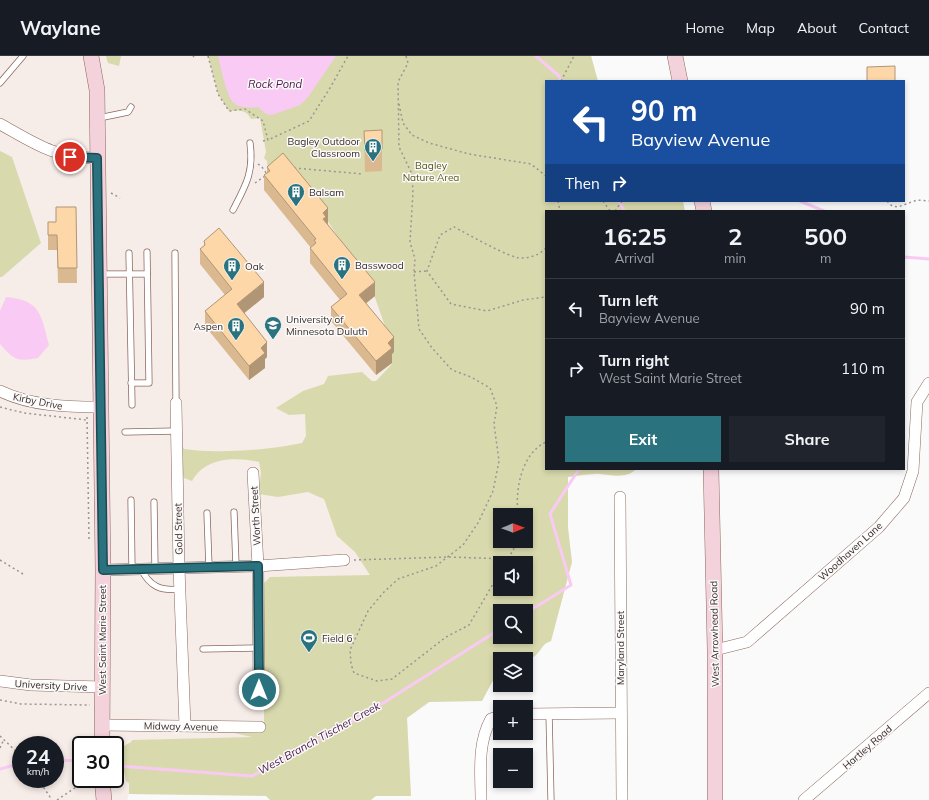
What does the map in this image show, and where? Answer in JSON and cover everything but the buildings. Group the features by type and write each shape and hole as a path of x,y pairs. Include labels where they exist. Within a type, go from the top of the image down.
{"street":[{"name":"West Saint Marie Street","path":"92,56 97,90 98,274 103,570 102,736"},
{"path":"675,56 680,80"},
{"path":"0,124 56,154 70,157 97,158"},
{"name":"Woodhaven Lane","path":"715,650 747,642 879,527 904,498 913,472 917,402 929,383"},
{"name":"Kirby Drive","path":"0,391 10,396 57,406 100,407"},
{"name":"Gold Street","path":"176,403 179,568 185,726"},
{"name":"West Arrowhead Road","path":"711,470 715,650 715,800"},
{"name":"Worth Street","path":"253,473 258,566 259,704"},
{"name":"Maryland Street","path":"620,497 622,800"},
{"path":"103,570 258,566 344,560"},
{"name":"University Drive","path":"0,681 31,685 102,687"},
{"name":"Hartley Road","path":"804,800 929,693"},
{"path":"533,713 549,712 621,713"},
{"path":"481,800 481,748 485,730 493,721"},
{"name":"Midway Avenue","path":"101,725 260,727"},
{"path":"103,788 104,800"}],"lane":[{"path":"0,83 23,56"},
{"path":"97,118 128,112 131,107"},
{"path":"233,210 251,172 250,143"},
{"path":"131,383 149,383 147,252"},
{"path":"129,253 132,405"},
{"path":"175,253 176,403"},
{"path":"98,274 147,274"},
{"path":"125,432 176,431"},
{"path":"131,500 136,569 160,589 180,589"},
{"path":"154,502 155,569"},
{"path":"234,512 236,566"},
{"path":"208,513 209,567"},
{"path":"203,649 259,648"},
{"path":"549,712 551,800"}],"path":[{"path":"208,56 218,94 229,111 245,109 263,122 268,140"},
{"path":"263,141 309,121 348,56"},
{"path":"406,56 408,63 398,82 400,146 412,174 413,192 410,242 416,259 414,272 419,329 432,348 452,370 471,377 490,388 497,406 494,424 499,461 493,491 478,523 463,545 436,566 398,579 376,602 358,629 350,650 351,664 354,672 377,681 392,679 446,636 469,625 493,584"},
{"path":"562,80 574,56"},
{"path":"398,100 403,123 412,135 429,144 469,154 531,164 545,175"},
{"path":"251,188 255,183 268,175 258,164"},
{"path":"288,167 363,174"},
{"path":"110,193 120,198"},
{"path":"888,202 892,206 898,207 917,200 929,201"},
{"path":"427,271 440,235 454,226 480,241 520,259 539,255 545,249"},
{"path":"414,272 427,271"},
{"path":"427,271 451,304 487,311 523,300 545,297"},
{"path":"0,407 24,413 88,420"},
{"path":"517,508 516,500 520,480 528,456 545,442"},
{"path":"344,560 448,557 493,558"},
{"path":"0,560 23,574"},
{"path":"0,700 21,704 92,706"},
{"path":"0,736 12,747"},
{"path":"0,748 4,739"},
{"path":"44,788 52,800"},
{"path":"57,800 75,788"}],"shaded area":[{"name":"University of Minnesota Duluth","path":"0,56 591,56 598,80 545,80 545,470 616,472 568,477 568,528 572,562 551,641 520,652 493,652 493,662 470,674 407,718 411,796 129,794 127,800 0,800"}],"green space":[{"path":"106,56 121,56 119,66 108,63"},
{"name":"Bagley Nature Area","path":"208,56 591,56 598,80 545,80 545,202 683,202 685,210 545,210 545,470 635,470 624,475 592,474 568,477 568,528 572,562 551,641 544,645 533,658 533,652 493,652 493,680 482,701 429,702 407,718 411,796 376,796 371,800 270,800 266,796 129,794 129,783 126,781 124,771 124,746 132,740 252,737 234,733 197,732 192,724 264,723 264,583 270,577 370,575 355,552 337,536 324,499 308,492 278,497 259,494 261,472 259,462 231,459 213,463 198,473 192,481 184,478 180,468 181,443 184,449 228,451 274,448 302,443 306,436 305,414 289,415 276,408 303,391 324,384 328,376 362,372 372,381 376,381 392,364 392,346 373,292 322,212 268,172 267,161 264,158 266,152 260,118 251,119 247,113 236,110 229,111 218,94"},
{"path":"0,151 12,157 41,243 2,277 0,277"}],"water":[{"name":"Rock Pond","path":"218,56 336,56 308,97 300,105 272,115 266,114 258,107 242,107 234,103 226,88"},
{"path":"6,297 26,302 38,311 44,325 49,345 38,358 20,360 9,354 0,344 0,311"}],"waterway":[{"path":"536,56 559,76 561,80"},
{"path":"620,202 624,210"},
{"name":"West Branch Tischer Creek","path":"802,202 822,210"},
{"name":"West Branch Tischer Creek","path":"905,257 929,259"},
{"name":"West Branch Tischer Creek","path":"533,609 571,585 550,514 578,470"},
{"name":"West Branch Tischer Creek","path":"124,766 252,776 369,712 493,633"},
{"name":"West Branch Tischer Creek","path":"64,760 72,761"},
{"name":"West Branch Tischer Creek","path":"0,769 12,766"}],"place":[{"name":"Bagley Outdoor Classroom","path":"373,162"},
{"name":"Balsam","path":"296,207"},
{"name":"Basswood","path":"342,280"},
{"name":"Oak","path":"232,281"},
{"name":"University of Minnesota Duluth","path":"273,340"},
{"name":"Aspen","path":"236,341"},
{"name":"Field 6","path":"309,653"}],"route":[{"path":"70,157 97,158 103,570 258,566 259,690"}]}
